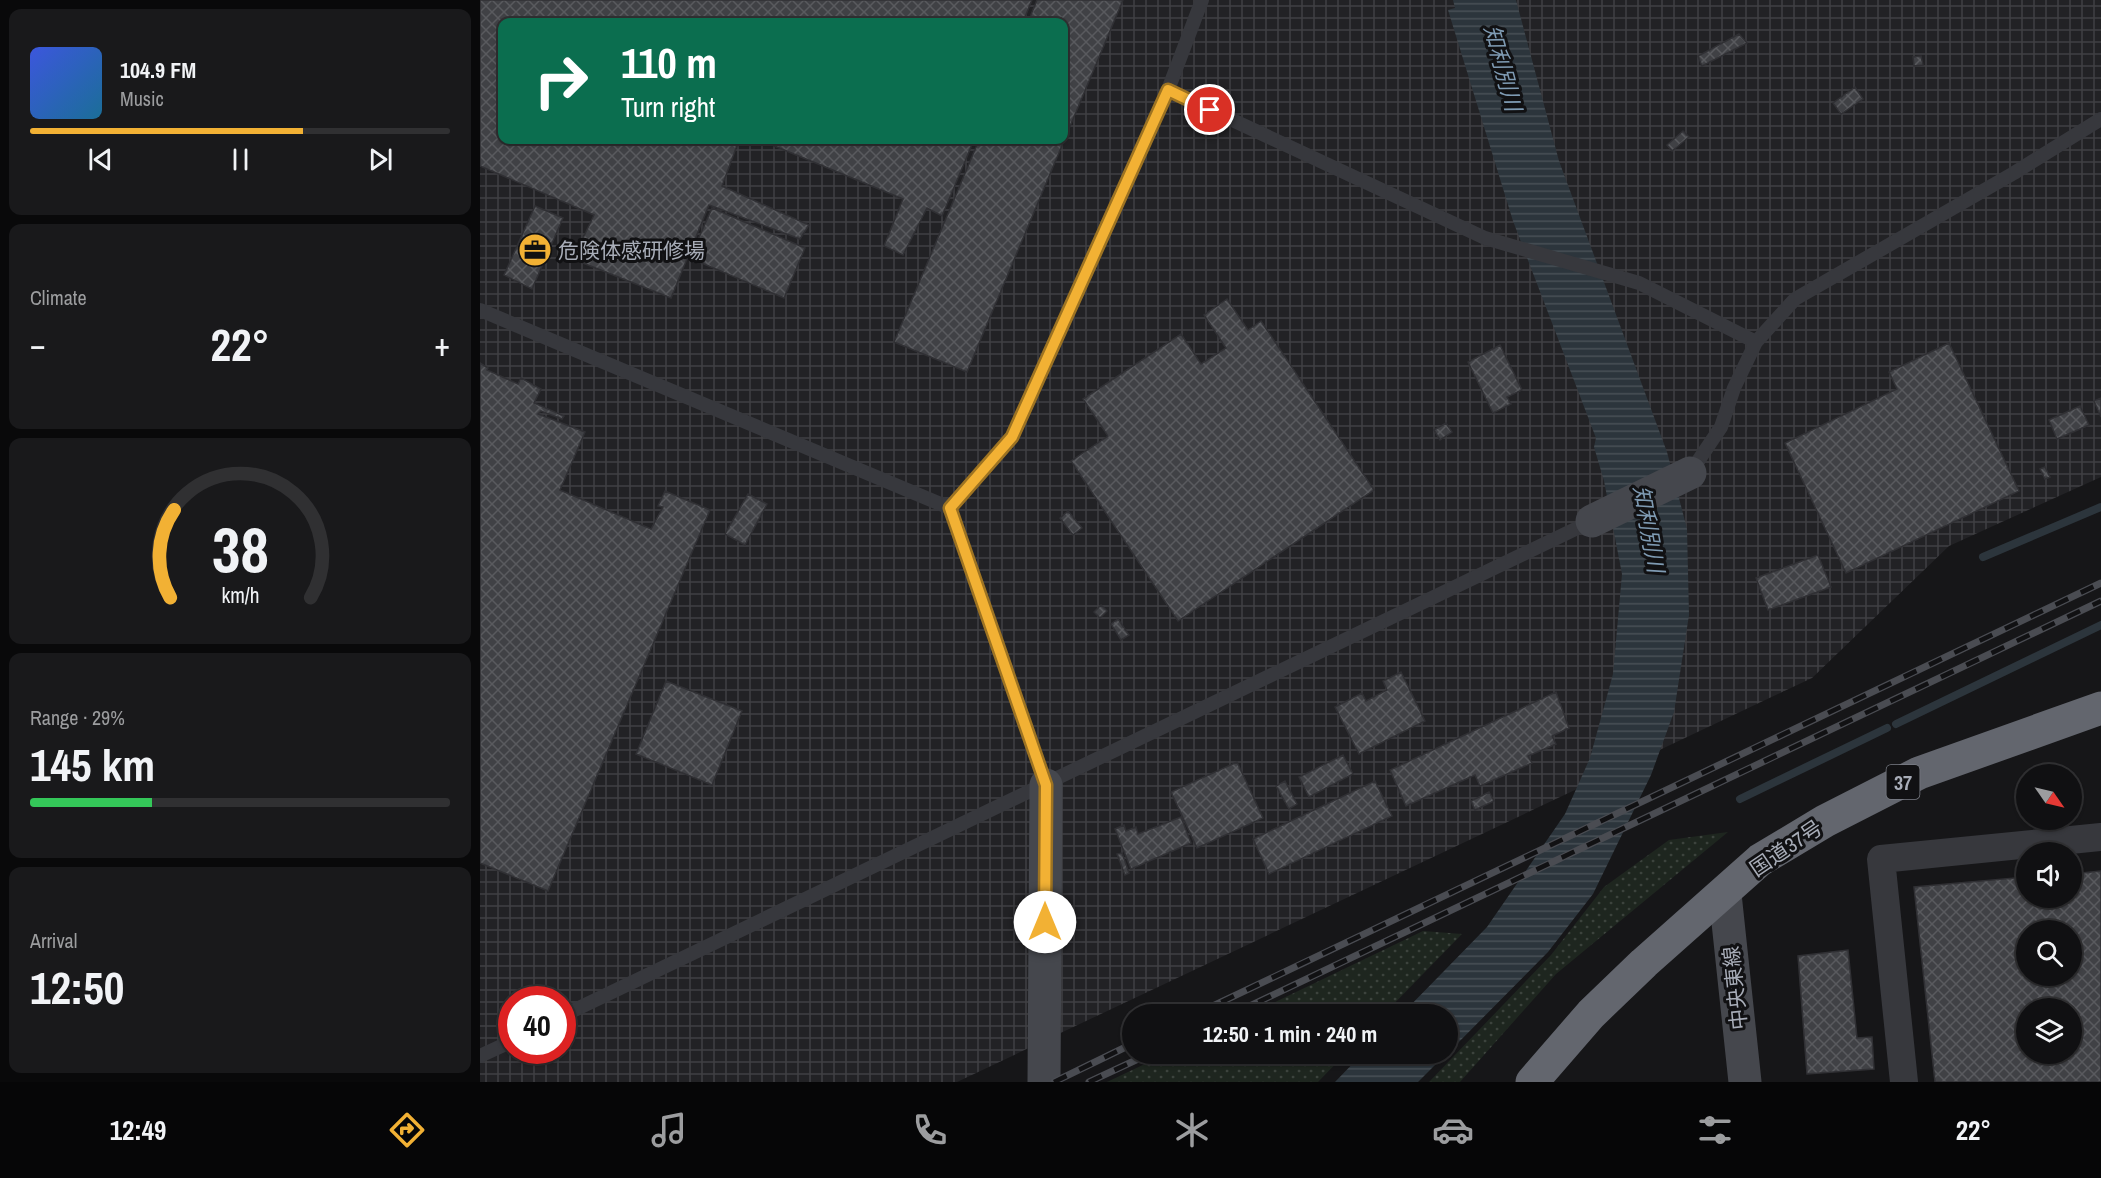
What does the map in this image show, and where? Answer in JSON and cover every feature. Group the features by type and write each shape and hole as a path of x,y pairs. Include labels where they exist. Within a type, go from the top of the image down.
{"highway":[{"name":"国道37号","path":"1532,1082 1599,1006 1760,860 1825,821 1871,797 1979,750 2101,708"}],"street":[{"path":"1592,521 1690,473"},
{"path":"1044,1082 1046,785"},
{"path":"1904,1082 1881,859 2101,837"},
{"name":"中央東線","path":"1725,894 1745,1082"}],"lane":[{"path":"950,508 1012,437 1168,90 1202,0"},
{"path":"1168,90 1485,238 1638,283 1756,342"},
{"path":"1690,473 1721,427 1734,388 1756,342 1795,299 2014,173 2101,118"},
{"path":"480,310 950,508 1046,785"},
{"path":"576,1009 1592,521"},
{"path":"480,1056 498,1048"}],"shaded area":[{"path":"480,0 2101,0 2101,477 1949,546 1812,678 957,1082 480,1082"},
{"path":"1728,832 1556,974 1460,1082 1429,1082 1446,1064 1458,1064 1458,1052 1551,955 1604,887 1669,840"},
{"path":"1423,931 1462,934 1394,1004 1271,1004"},
{"path":"1145,1064 1335,1064 1318,1082 1107,1082"}],"water":[{"name":"知利別川","path":"1453,0 1516,0 1559,161 1667,452 1687,529 1689,615 1674,712 1651,775 1593,894 1548,952 1458,1043 1458,1004 1412,1004 1487,927 1565,814 1590,758 1613,674 1622,574 1604,481 1594,447 1596,438 1513,221 1448,10 1455,8"},
{"path":"1352,1064 1436,1064 1418,1082 1335,1082"}],"building":[{"path":"480,0 1032,0 1025,18 498,18 498,144 738,144 722,186 809,225 800,239 709,205 671,298 573,259 594,215 480,166"},
{"path":"1037,0 1123,0 1068,131 1068,18 1030,18"},
{"path":"1739,34 1747,43 1702,66 1698,56"},
{"path":"1921,56 1923,65 1914,66 1913,57"},
{"path":"1855,87 1863,99 1841,114 1833,103"},
{"path":"1683,131 1689,137 1672,151 1667,145"},
{"path":"770,144 972,144 942,216 927,208 903,255 884,246 903,199"},
{"path":"977,144 1063,144 967,372 894,342"},
{"path":"535,206 563,218 532,289 504,275"},
{"path":"712,208 805,248 784,298 690,258"},
{"path":"1227,299 1248,330 1261,321 1374,490 1178,621 1071,461 1108,436 1083,399 1181,334 1201,364 1226,348 1204,315"},
{"path":"1949,343 2019,491 1846,573 1785,443 1897,389 1889,372"},
{"path":"1500,345 1522,390 1507,397 1511,404 1493,413 1468,362"},
{"path":"480,363 488,368 487,370 518,384 521,378 541,389 534,403 564,416 562,419 541,411 538,414 585,432 560,490 651,529 663,507 658,506 665,491 710,510 548,891 480,863"},
{"path":"2101,398 2101,417 2094,401"},
{"path":"2080,406 2089,425 2057,439 2049,420"},
{"path":"1446,423 1452,432 1440,440 1434,430"},
{"path":"2045,467 2050,477 2045,479 2040,469"},
{"path":"748,494 767,504 745,545 725,534"},
{"path":"1068,511 1082,528 1073,535 1060,518"},
{"path":"1818,555 1831,587 1768,610 1756,578"},
{"path":"1101,605 1107,611 1100,618 1094,612"},
{"path":"1118,619 1129,635 1121,640 1111,624"},
{"path":"1401,672 1425,721 1359,754 1335,707 1362,693 1366,701 1387,690 1383,681"},
{"path":"666,681 742,711 712,785 636,754"},
{"path":"1556,692 1569,728 1552,736 1556,744 1528,756 1532,763 1480,786 1475,775 1406,806 1390,770"},
{"path":"1343,755 1353,774 1309,797 1299,777"},
{"path":"1237,762 1263,818 1197,848 1171,792"},
{"path":"1285,781 1297,804 1289,809 1276,786"},
{"path":"1375,781 1392,816 1269,874 1253,839"},
{"path":"1489,792 1494,801 1475,810 1471,801"},
{"path":"1181,817 1191,843 1131,869 1115,829 1124,825 1126,831 1136,827 1138,834"},
{"path":"1122,853 1129,873 1125,875 1117,854"},
{"path":"2101,871 2101,1082 1935,1082 1914,887 2016,878 2016,908 2082,908 2082,873"},
{"path":"1848,950 1857,1038 1872,1037 1874,1069 1807,1074 1798,956"}],"waterway":[{"path":"1983,557 2101,507"},
{"path":"1896,724 2101,625"},
{"path":"1740,799 1887,728"}],"railway":[{"path":"1217,1004 2101,583"},
{"path":"1254,1004 2101,601"},
{"path":"1054,1082 1122,1049"},
{"path":"1089,1082 1127,1064"}],"place":[{"name":"危険体感研修場","path":"535,250"}],"route":[{"path":"1045,922 1046,785 950,508 1012,437 1168,90 1210,110"}]}
